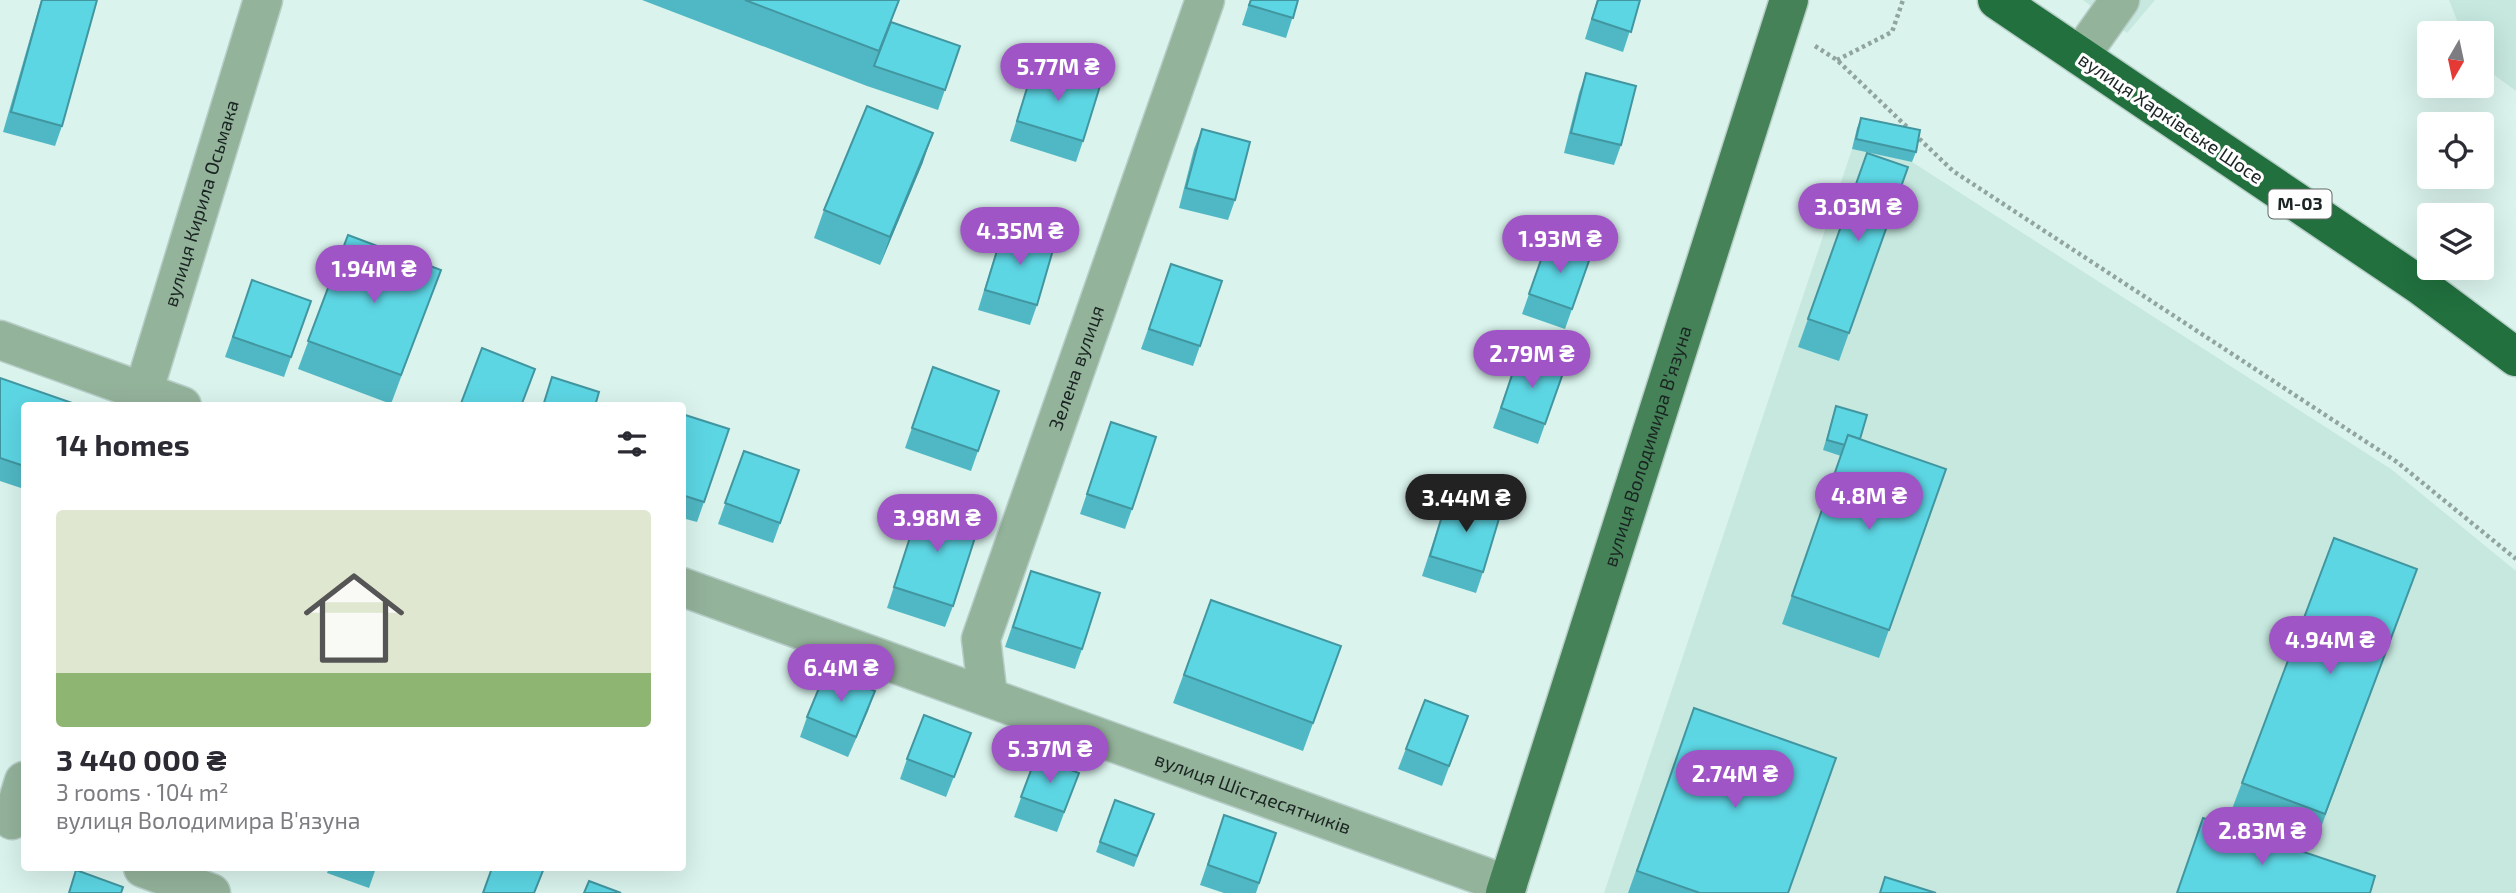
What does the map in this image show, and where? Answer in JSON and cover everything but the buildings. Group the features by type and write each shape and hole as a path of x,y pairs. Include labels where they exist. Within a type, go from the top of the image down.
{"highway":[{"name":"вулиця Харківське Шосе","path":"1997,0 2421,286 2516,357"}],"main road":[{"name":"вулиця Володимира В'язуна","path":"1506,889 1789,0"}],"street":[{"name":"вулиця Кирила Осьмака","path":"141,399 263,0"},
{"name":"Зелена вулиця","path":"988,697 981,639 1205,0"},
{"path":"2080,57 2120,0"},
{"path":"0,340 141,399 159,402"},
{"name":"вулиця Шістдесятників","path":"686,588 1506,889"},
{"path":"12,820 21,791"},
{"path":"151,871 211,893"}],"path":[{"path":"1903,0 1892,32 1837,60 1953,172 2397,462 2516,559"}],"shaded area":[{"path":"2083,0 2155,0 2127,33"},
{"path":"2449,0 2516,0 2516,91 2494,75 2494,21 2457,21"},
{"path":"1852,149 1912,162 2391,469 2516,571 2516,893 1604,893"}]}
